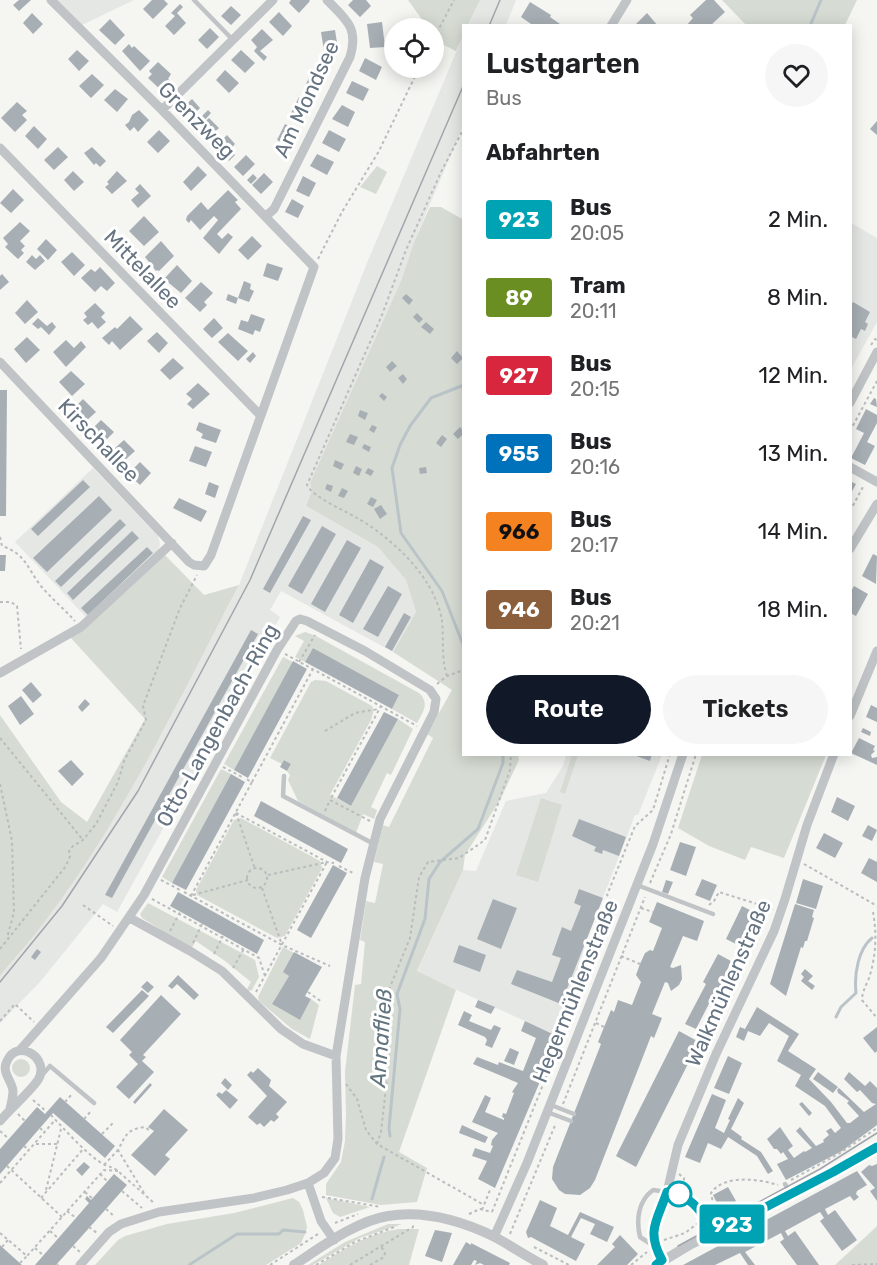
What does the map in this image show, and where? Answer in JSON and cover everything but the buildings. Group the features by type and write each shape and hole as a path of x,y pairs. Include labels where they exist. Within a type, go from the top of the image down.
{"street":[{"name":"Grenzweg","path":"51,0 162,110 314,267"},
{"path":"162,110 273,0"},
{"name":"Am Mondsee","path":"266,216 274,209 353,48 349,22 327,0"},
{"path":"612,24 627,0"},
{"name":"Mittelallee","path":"0,148 260,415"},
{"path":"204,566 211,555 314,267"},
{"path":"852,399 877,352"},
{"name":"Kirschallee","path":"0,362 172,543 194,565 204,566"},
{"path":"852,468 873,480"},
{"path":"852,546 877,504"},
{"path":"0,673 81,627 172,543"},
{"name":"Otto-Langenbach-Ring","path":"10,1109 13,1089 5,1070 6,1061 10,1055 20,1050 102,958 130,918 277,650 293,625 300,619 321,628 430,690"},
{"path":"852,711 876,654"},
{"path":"80,1265 109,1232 121,1224 155,1214 255,1198 308,1183 324,1173 335,1158 338,1139 336,1056 365,878 378,826 393,791 434,712 436,699 430,690"},
{"name":"Hegermühlenstraße","path":"494,1237 637,885 682,756"},
{"name":"Walkmühlenstraße","path":"654,1246 654,1229 667,1192 671,1167 683,1131 716,1054 756,972 781,911 807,825 833,756"},
{"path":"130,918 209,963 252,1000 280,1029 303,1044 336,1056"},
{"path":"0,1121 39,1078 41,1066 36,1057 29,1051 20,1050"},
{"path":"654,1246 658,1263 877,1147"},
{"path":"308,1183 321,1221 334,1240"},
{"path":"667,1192 679,1194 709,1215 716,1233"},
{"path":"294,1265 362,1225 387,1216 431,1215 454,1221 494,1237 543,1265"}],"lane":[{"path":"194,0 233,40"},
{"path":"284,776 283,796 374,844"},
{"path":"637,885 713,914"},
{"path":"39,1078 50,1066 95,1104"},
{"path":"548,1108 561,1109 574,1114"},
{"path":"548,1108 558,1116 571,1121"},
{"path":"785,1184 791,1194"},
{"path":"654,1246 640,1238 637,1224 639,1211 646,1195 653,1190 667,1192"}],"path":[{"path":"444,19 454,0"},
{"path":"314,267 342,212 379,151 414,78"},
{"path":"447,676 442,655 442,619 427,582 399,549 385,537 317,495 307,485 382,315 406,250 462,131"},
{"path":"852,427 877,381"},
{"path":"852,508 873,480"},
{"path":"0,537 2,546 14,550 23,558 42,586 81,627"},
{"path":"0,949 66,866 73,846 83,840 96,824 118,782 124,761 146,720 143,706 180,608 194,579 204,566"},
{"path":"0,602 12,602 17,606 22,661"},
{"path":"298,662 321,628"},
{"path":"277,650 425,730"},
{"path":"191,896 304,686 316,670"},
{"path":"430,690 447,676 462,671"},
{"path":"299,684 304,686"},
{"path":"288,705 293,707"},
{"path":"321,818 380,706"},
{"path":"325,730 355,713 380,706"},
{"path":"373,720 378,723"},
{"path":"276,726 281,728"},
{"path":"0,738 83,840"},
{"path":"361,742 366,745"},
{"path":"265,747 270,750"},
{"path":"377,1144 381,1132 387,1079 391,1010 388,992 410,938 419,877 428,862 459,858 485,840 510,770 511,756"},
{"path":"492,1212 615,905 608,895 635,826 653,810 669,756"},
{"path":"561,1109 671,834 695,756"},
{"path":"216,763 242,777"},
{"path":"349,764 354,767"},
{"path":"254,767 259,770"},
{"path":"246,779 252,782"},
{"path":"339,783 344,785"},
{"path":"0,784 12,841 14,912 7,940"},
{"path":"239,794 244,797"},
{"path":"330,800 378,826"},
{"path":"236,813 323,860 334,863"},
{"path":"236,813 255,868"},
{"path":"227,816 232,819"},
{"path":"262,827 265,822"},
{"path":"282,838 285,833"},
{"path":"215,837 221,840"},
{"path":"304,849 306,844"},
{"path":"323,860 326,855"},
{"path":"203,859 209,862"},
{"path":"796,860 877,906"},
{"path":"267,876 327,862"},
{"path":"252,1000 327,862"},
{"path":"339,866 365,878"},
{"path":"255,868 262,870 267,876 266,883 262,887"},
{"path":"255,868 249,873 248,880 252,886 262,887"},
{"path":"321,873 327,877"},
{"path":"154,876 180,890"},
{"path":"193,878 198,882"},
{"path":"191,896 248,880"},
{"path":"262,887 282,945"},
{"path":"184,892 282,945 330,966"},
{"path":"701,910 714,901 719,892 781,911"},
{"path":"310,893 316,897"},
{"path":"144,895 259,958 265,976"},
{"path":"83,905 120,932"},
{"path":"641,908 653,912"},
{"path":"873,912 876,923 876,947 862,1000 877,1018"},
{"path":"166,938 179,913"},
{"path":"298,915 304,918"},
{"path":"189,951 201,925"},
{"path":"209,963 223,937"},
{"path":"228,978 244,948"},
{"path":"621,956 640,964"},
{"path":"308,992 322,1002"},
{"path":"0,1021 15,1005 40,1027"},
{"path":"595,1023 604,1027"},
{"path":"335,1069 357,1099 366,1130 377,1144 484,1205"},
{"path":"65,1102 76,1089"},
{"path":"26,1093 47,1112"},
{"path":"84,1119 95,1104"},
{"path":"51,1115 61,1128 84,1148 104,1165 113,1167 155,1204 155,1214"},
{"path":"516,1237 510,1234 558,1116"},
{"path":"0,1183 55,1120"},
{"path":"102,1134 114,1122"},
{"path":"104,1165 134,1128 145,1126 150,1131"},
{"path":"39,1128 44,1132"},
{"path":"45,1193 61,1128"},
{"path":"631,1265 654,1246 686,1233 709,1215 714,1203 711,1193 716,1187 733,1181 754,1180 778,1185 785,1184 840,1153 877,1128"},
{"path":"0,1131 9,1139"},
{"path":"34,1144 57,1144"},
{"path":"24,1146 29,1150"},
{"path":"40,1198 84,1148"},
{"path":"118,1150 145,1195"},
{"path":"7,1166 62,1217"},
{"path":"680,1166 678,1174 684,1178 684,1182 692,1192"},
{"path":"20,1263 104,1170 118,1171"},
{"path":"100,1174 108,1182"},
{"path":"482,1210 490,1190"},
{"path":"122,1191 155,1214"},
{"path":"85,1192 93,1199"},
{"path":"314,1199 324,1197 381,1207"},
{"path":"705,1205 709,1215"},
{"path":"68,1211 76,1218"},
{"path":"407,1224 422,1224"},
{"path":"351,1265 412,1227 413,1224"},
{"path":"316,1265 355,1242 382,1230 401,1225"},
{"path":"270,1265 326,1229"},
{"path":"50,1231 58,1238"},
{"path":"0,1233 27,1256"},
{"path":"2,1247 8,1240"},
{"path":"531,1245 568,1265"},
{"path":"370,1265 384,1257 386,1253 381,1246"},
{"path":"35,1248 43,1255"},
{"path":"852,1265 877,1264"}],"shaded area":[{"path":"57,0 134,0 82,25"},
{"path":"408,0 480,0 468,24 462,24 462,38 456,51 444,45 444,18 421,18"},
{"path":"480,0 516,0 506,24 469,24"},
{"path":"722,0 857,0 845,24 745,24"},
{"path":"462,38 462,128 414,242 401,281 310,483 312,490 306,506 378,547 406,580 416,612 393,652 281,591 270,610 280,617 117,912 103,904 40,982 0,1023 0,976 49,916 97,845 163,732 239,585 367,263"},
{"path":"377,166 387,172 376,194 360,187"},
{"path":"430,207 441,207 462,219 462,756 518,756 519,760 500,800 465,855 463,870 417,971 456,990 399,1152 427,1168 417,1202 381,1205 326,1195 326,1184 341,1162 345,1141 345,1072 355,985 361,984 365,942 360,940 366,901 375,903 383,864 374,862 383,825 389,827 433,738 427,734 452,690 393,652 416,612 406,580 378,547 306,506 312,490 310,483 401,281 414,242"},
{"path":"852,224 877,238 877,322 852,367"},
{"path":"93,468 158,536 160,544 158,552 88,619 15,542"},
{"path":"165,555 204,595 239,585 150,755 102,838 49,916 0,976 0,715 61,802 87,822 145,719 70,637"},
{"path":"305,632 419,693 425,704 417,723 392,709 399,695 313,648 305,662 295,657 304,641 295,636"},
{"path":"283,657 293,662 234,770 224,764"},
{"path":"326,681 372,706 374,710 371,720 330,795 351,806 398,719 413,729 391,775 387,773 371,807 377,810 374,819 363,814 356,833 298,801 288,780 290,775 287,771 291,764 284,760 282,764 270,758 311,682"},
{"path":"566,756 662,756 638,815 635,815 585,944 560,1037 417,972 463,870 476,871 506,801 546,793 563,766"},
{"path":"572,756 578,756 565,794 560,792"},
{"path":"702,756 826,756 784,858 751,847 745,860 709,846 678,828"},
{"path":"221,769 231,774 172,883 162,877"},
{"path":"541,798 562,805 538,882 516,875"},
{"path":"241,818 320,861 322,868 285,936 277,938 197,895 196,890 234,820"},
{"path":"148,903 255,960 259,977 252,990 247,989 251,982 196,941 191,949 142,918 140,914"},
{"path":"283,947 294,953 289,976 272,1004 300,1020 311,999 319,1005 310,1039 292,1029 259,1001 258,997"},
{"path":"21,1059 28,1061 30,1068 28,1075 21,1077 14,1075 12,1068 14,1061"},
{"path":"293,1198 299,1202 303,1210 307,1227 305,1234 301,1243 266,1265 95,1265 118,1240 125,1236 167,1224 234,1213"},
{"path":"326,1198 370,1207 340,1217 333,1213"},
{"path":"388,1224 402,1224 360,1238 313,1265 308,1265 345,1242"},
{"path":"877,1226 877,1265 835,1265 874,1229"},
{"path":"399,1229 419,1229 409,1265 319,1265 367,1238"}],"waterway":[{"name":"Annafließ","path":"811,24 821,0"},
{"name":"Annafließ","path":"462,386 431,398 410,426 392,468 401,533 442,591 462,642"},
{"name":"Annafließ","path":"390,1136 400,1009 397,994 425,919 429,879 440,862 478,829 503,763 503,756"},
{"path":"836,1017 841,1007 856,993 860,955 872,938"},
{"name":"Annafließ","path":"372,1199 384,1157"},
{"path":"189,1265 237,1234 279,1234 283,1230 305,1232"}],"tram line":[{"path":"490,24 500,0"},
{"path":"0,982 62,906 138,791 250,580 462,89"},
{"path":"678,1246 820,1169 877,1133"}],"bus line":[{"name":"923","path":"656,1265 662,1260 654,1246 654,1229 667,1192 679,1194 698,1207 716,1233 877,1147"}]}
